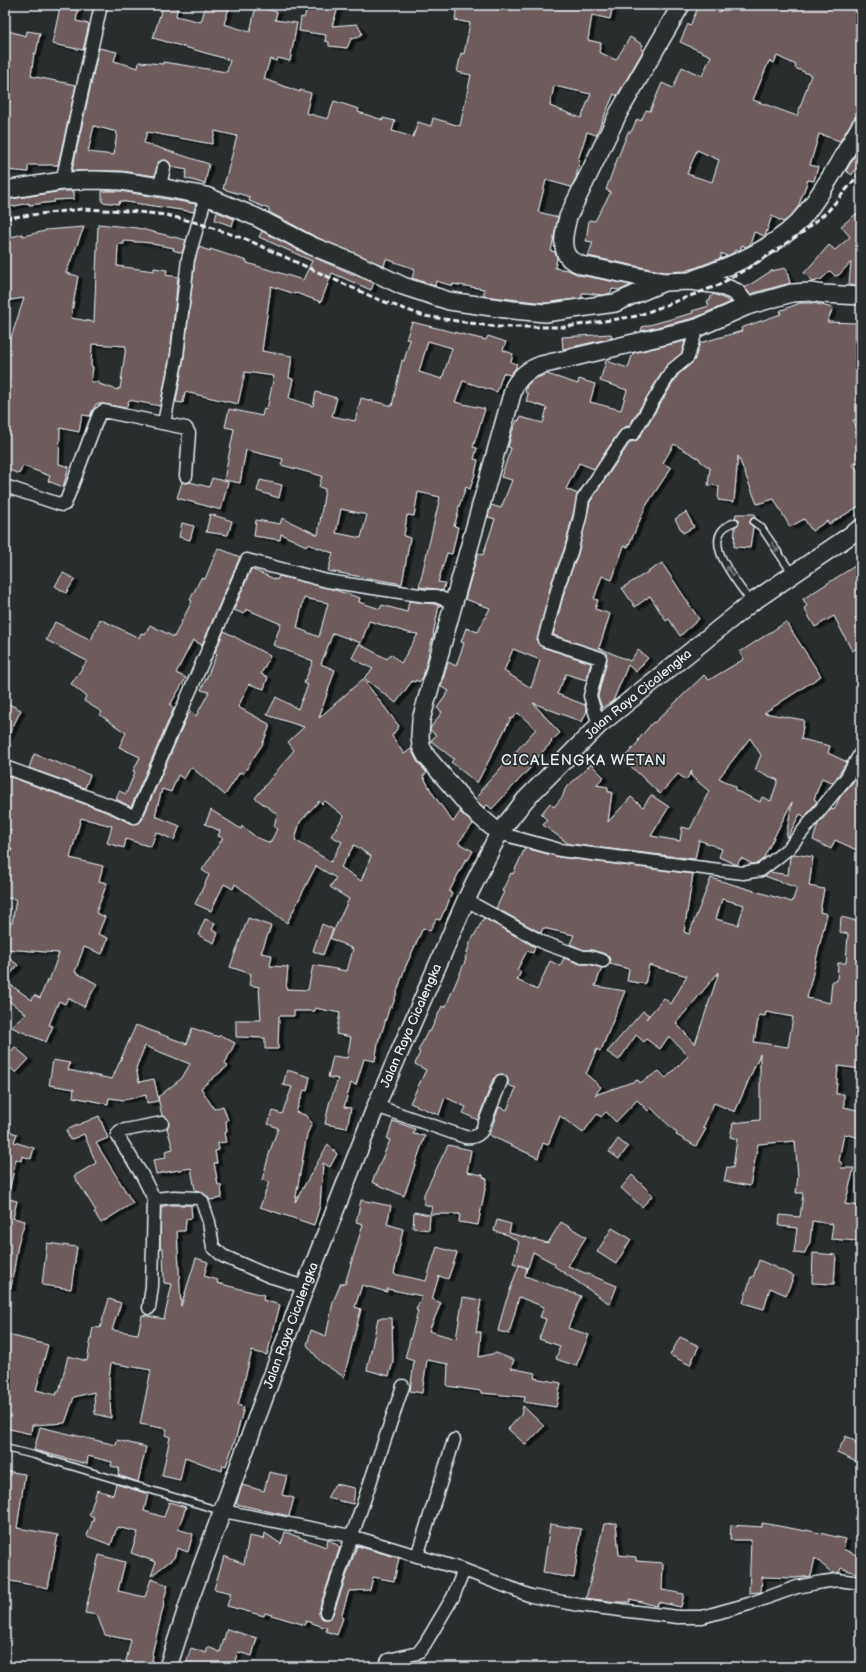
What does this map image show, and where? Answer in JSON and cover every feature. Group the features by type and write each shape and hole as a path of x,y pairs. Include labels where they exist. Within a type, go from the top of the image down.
{"street":[{"path":"62,181 101,5"},
{"path":"681,5 646,64 613,126 568,217 564,234 564,247 570,260 581,265 664,282 690,281 719,284 736,292 747,306"},
{"path":"690,281 737,262 780,238 806,214 861,125"},
{"path":"160,187 164,167"},
{"path":"5,190 62,181 94,180 121,181 206,196 256,217 312,246 357,264 403,286 449,300 545,313 616,303 664,282"},
{"path":"164,423 177,356 188,259 206,196"},
{"path":"861,296 804,292 792,293 747,306 697,328 541,365 520,376 514,386 422,720 420,736 421,746 426,756 472,810 499,833 560,850 743,873 761,870 788,848 847,777 861,752"},
{"path":"599,725 590,696 600,658 544,640 559,583 573,545 583,499 625,436 627,434 633,434 672,370 688,357 697,328"},
{"path":"5,486 65,504 100,413 103,411 184,427 188,430 186,476"},
{"name":"Jalan Raya Cicalengka","path":"171,1666 191,1596 305,1287 376,1106 466,900 499,833 525,800 599,725 752,603 861,528"},
{"path":"5,767 112,806 135,817 247,560 327,581 426,596 436,596 455,604"},
{"path":"466,900 544,943 583,957 590,957 603,961"},
{"path":"376,1106 465,1137 472,1138 481,1132 501,1081"},
{"path":"149,1308 152,1286 154,1199 142,1175 117,1135 120,1131 162,1123"},
{"path":"154,1199 174,1197 198,1198 202,1201 210,1222 213,1247 217,1252 269,1276 305,1287"},
{"path":"326,1612 403,1386"},
{"path":"417,1556 454,1440"},
{"path":"223,1511 351,1536 464,1570 531,1596 579,1605 678,1617 702,1617 749,1604 797,1587 822,1582 838,1580 861,1582"},
{"path":"385,1667 388,1660 418,1653 453,1597 464,1570"}],"lane":[{"path":"735,522 727,525 722,530 717,539 718,550 752,603"},
{"path":"754,522 762,527 793,575"},
{"path":"5,1448 34,1455 223,1511"}],"building":[{"path":"163,5 178,5 176,16 201,22 206,5 230,5 224,24 250,32 256,6 277,12 275,20 297,23 290,61 278,58 277,61 270,59 264,79 300,92 300,90 311,93 306,113 328,119 334,101 359,109 358,112 383,120 383,118 395,121 392,131 413,137 418,122 431,126 433,118 460,126 471,75 457,72 461,53 464,54 470,23 455,20 457,5 613,5 610,19 592,15 588,40 601,43 599,52 616,60 630,37 643,45 641,49 643,51 617,96 614,94 596,135 587,132 578,160 580,160 576,178 571,187 546,180 538,212 558,217 551,251 555,252 557,258 555,268 568,270 579,275 631,285 621,290 612,289 611,293 603,295 582,293 582,298 545,303 484,296 484,289 453,284 453,286 436,281 435,286 412,278 415,269 386,259 384,266 316,237 269,212 269,209 249,201 250,197 223,189 237,136 215,131 212,144 147,132 144,143 209,164 205,184 185,178 187,170 171,167 169,162 165,160 158,162 155,176 121,171 72,171 99,48 117,52 114,61 138,68 139,62 163,64 163,62 227,72 230,60 153,38","holes":["554,86 591,94 581,118 550,106","94,126 117,132 114,155 88,152"]},
{"path":"308,5 339,5 332,26 357,24 362,33 359,37 351,39 347,48 329,46 329,42 325,41 326,35 299,31 301,17 304,18"},
{"path":"699,5 705,5 720,12 723,5 861,5 861,115 856,116 840,141 819,134 810,165 818,167 814,181 808,180 798,207 789,218 783,222 772,216 765,236 754,232 750,245 746,247 742,245 740,250 735,250 727,256 721,253 721,258 687,271 665,272 588,256 593,242 586,241 589,220 595,221 611,192 606,190 628,132 631,132 637,119 641,121 646,110 650,111 662,83 673,88 682,67 702,76 711,56 680,42 688,24 690,26","holes":["777,56 796,65 795,68 811,75 797,116 753,100 769,61 774,63","697,150 719,160 712,182 687,174"]},
{"path":"60,7 78,10 76,21 89,24 83,50 52,44"},
{"path":"5,30 26,36 27,31 40,33 36,54 34,53 31,76 76,85 58,165 28,165 28,172 5,170 5,130 8,96 5,95"},
{"path":"861,145 861,160 852,175 846,171"},
{"path":"63,191 74,191 74,199 54,200 54,202 29,205 29,203 5,208 5,200"},
{"path":"102,191 120,191 196,204 194,212 120,201 119,204 102,202"},
{"path":"217,212 234,219 232,226 215,220"},
{"path":"856,214 861,220 861,286 849,285 851,262 839,275 835,276 830,271 822,279 813,282 804,273 829,245 835,250 850,237 841,226"},
{"path":"98,224 137,228 186,240 182,253 173,250 174,248 152,243 124,241 124,244 118,244 117,266 154,271 154,268 167,270 166,275 178,277 170,355 160,406 129,400 126,408 96,404 90,416 82,415 79,432 60,428 59,464 69,467 63,487 48,481 50,476 23,466 19,474 5,468 5,337 11,338 24,298 5,301 5,239 45,230 84,227 66,273 78,276 71,318 94,322","holes":["92,344 126,346 120,389 118,388 118,390 99,384 99,382 91,382 93,367 91,366"]},
{"path":"262,231 308,255 374,283 371,290 332,273 321,302 271,286 262,351 292,356 289,378 293,379 289,398 313,406 316,392 337,398 332,416 355,421 361,398 392,406 402,360 404,361 410,340 406,339 412,322 486,340 488,336 506,342 503,350 513,354 511,362 517,364 515,369 510,375 503,373 497,392 463,381 455,402 485,409 473,447 477,448 474,459 478,460 475,474 470,489 466,487 458,509 459,510 454,526 458,527 452,554 447,553 438,582 445,583 443,591 419,587 440,497 418,492 414,516 407,515 404,536 410,538 402,584 328,571 333,553 307,544 306,546 281,534 280,540 254,536 256,520 280,524 282,518 318,535 325,489 319,487 322,476 281,465 283,459 246,450 240,483 224,480 234,429 225,427 229,409 262,416 264,408 267,409 274,376 245,372 238,404 185,392 183,403 176,402 184,357 195,260 199,247 210,251 210,249 247,261 247,263 303,280 312,261 259,237","holes":["428,341 452,348 442,379 419,372","341,509 367,515 361,538 336,533"]},
{"path":"786,268 790,283 750,294 745,288 771,271"},
{"path":"714,294 731,302 694,318 641,331 642,327 693,313 692,311 709,306 707,301 711,299 710,297"},
{"path":"800,303 813,303 833,308 827,322 856,323 855,358 861,357 861,420 853,420 861,434 861,460 853,465 861,475 861,505 829,524 827,521 812,531 804,519 790,527 774,499 757,504 738,456 734,502 718,500 719,486 708,485 710,468 700,461 700,459 674,444 663,463 671,468 646,506 628,547 624,546 612,580 602,576 594,599 598,600 595,609 610,614 599,648 630,661 638,650 648,658 636,672 628,665 613,701 602,708 598,696 607,660 606,653 553,635 566,585 578,554 590,502 630,442 636,441 639,438 678,375 693,362 700,343 742,331 741,328 781,314 780,311"},
{"path":"611,334 612,338 563,349 562,337"},
{"path":"685,341 682,353 666,366 629,426 624,427 619,432 594,469 579,463 566,489 578,494 564,550 552,581 537,641 542,647 591,663 586,680 566,674 557,694 585,705 587,711 582,722 533,703 560,733 551,741 552,742 530,765 531,767 492,809 487,805 484,808 475,799 482,792 480,791 536,729 518,713 512,719 511,718 477,783 451,762 454,759 431,741 436,735 430,730 442,712 437,708 449,691 441,687 448,662 456,666 464,643 461,642 466,628 478,632 490,608 465,599 478,553 483,555 495,519 488,517 491,505 501,508 512,480 501,477 511,448 508,447 512,432 517,420 519,421 520,417 543,423 547,408 526,401 528,394 525,392 527,385 534,379 547,374 578,384 579,379 595,384 590,402 621,410 627,390 600,381 606,361 628,368 633,353","holes":["513,649 540,660 531,688 504,671"]},
{"path":"212,478 228,482 221,510 177,498 182,482 190,482 209,487"},
{"path":"260,480 282,485 279,498 257,491"},
{"path":"686,512 694,527 683,533 675,519"},
{"path":"210,514 232,521 228,535 206,532"},
{"path":"736,514 755,514 755,518 752,518 750,521 750,524 753,527 750,548 734,547 735,527 739,522 739,519 735,518"},
{"path":"182,523 194,526 190,540 179,537"},
{"path":"218,548 240,557 202,645 193,640 176,673 186,678 170,705 174,708 131,807 116,799 119,791 126,794 135,772 133,771 140,757 119,747 126,733 100,715 102,712 84,701 86,696 71,684 87,661 46,640 55,622 91,640 100,619 139,638 141,633 145,634 150,625 174,637 192,601 190,600 201,578 205,579"},
{"path":"861,562 861,615 855,618 861,629 861,646 852,651 834,616 815,627 804,608 807,606 803,599"},
{"path":"662,563 699,619 680,636 669,619 666,621 650,596 635,607 622,588"},
{"path":"251,569 277,580 279,576 332,589 360,598 359,602 380,609 382,605 407,612 409,601 439,606 434,634 423,677 419,682 416,680 415,682 412,681 396,703 364,678 373,669 352,658 359,644 387,659 391,654 401,663 418,634 409,633 369,621 361,643 333,633 321,664 335,670 319,718 363,679 399,726 392,736 404,754 411,749 417,761 427,773 423,776 433,794 453,822 460,812 473,824 458,843 473,851 468,860 466,859 449,892 452,893 440,920 436,919 430,931 423,928 405,968 392,1007 390,1006 379,1038 375,1061 364,1059 356,1085 351,1083 344,1107 351,1108 347,1128 325,1124 329,1104 338,1079 328,1077 333,1056 347,1058 351,1037 336,1034 340,1013 315,1008 315,1011 294,1011 294,1016 279,1016 278,1049 265,1049 265,1038 236,1037 236,1020 261,1020 259,987 249,985 251,974 230,967 248,918 271,926 261,953 272,955 270,966 288,967 286,989 308,990 313,965 347,971 353,949 330,938 349,899 330,887 336,878 316,866 287,923 235,884 233,889 224,884 211,911 195,904 209,875 202,870 223,838 218,836 220,831 205,824 211,810 241,829 242,826 256,837 270,843 277,829 274,827 277,814 255,798 294,750 288,742 304,727 267,715 276,697 298,709 308,685 304,683 313,661 273,645 281,624 246,609 244,614 234,610","holes":["304,598 328,603 319,637 297,628","319,801 322,804 325,801 344,816 331,836 342,842 331,862 295,840 300,822","354,845 371,856 361,881 341,867"]},
{"path":"63,573 75,579 66,593 55,586"},
{"path":"786,622 821,676 764,713 804,720 801,739 830,746 828,753 847,762 833,783 822,778 814,799 817,801 805,817 800,814 787,838 792,802 763,859 758,863 752,864 741,858 737,865 719,857 722,849 699,840 695,859 569,844 543,825 547,820 541,814 550,803 554,807 563,796 565,789 591,764 604,777 596,785 608,787 608,792 612,792 608,822 631,797 643,807 651,795 669,807 651,836 680,841 682,827 690,829 709,791 691,776 692,771 686,780 678,774 660,794 623,759 653,722 654,723 704,675 709,680 744,659 740,652","holes":["750,738 761,755 755,770 778,780 771,801 762,797 760,802 735,790 736,787 719,778"]},
{"path":"224,631 270,656 261,674 268,677 264,689 249,684 238,707 269,724 269,728 262,745 243,774 240,772 225,795 191,767 184,779 178,775 171,792 162,789 155,816 180,826 174,840 156,832 151,847 126,839 124,848 107,843 112,826 81,818 70,858 103,866 99,881 107,883 96,913 105,917 98,934 108,938 102,954 84,947 75,972 97,984 84,1007 68,998 65,1004 59,1001 49,1025 53,1026 46,1042 11,1027 26,1014 5,998 5,981 32,1000 34,995 40,998 47,980 49,981 59,953 5,949 5,922 12,923 16,899 5,898 5,867 12,849 6,847 11,830 5,827 5,775 109,813 132,824 139,823 142,820 187,716 191,712 196,716 209,692 201,690 217,654 215,652"},
{"path":"5,702 21,710 5,743"},
{"path":"34,754 90,775 85,788 29,768"},
{"path":"858,772 861,773 861,852 835,840 831,849 813,840 818,824 831,809 834,810 840,797 853,782"},
{"path":"525,848 559,857 693,874 684,932 689,934 711,878 792,902 797,888 765,876 770,872 788,875 790,857 794,854 813,857 809,886 824,889 820,912 827,914 807,998 830,1003 832,981 837,981 838,963 846,963 848,934 840,932 841,917 861,922 861,1069 838,1066 836,1094 844,1094 844,1107 861,1111 858,1122 861,1122 861,1138 844,1134 839,1161 842,1163 841,1168 854,1168 845,1204 860,1206 857,1241 831,1239 833,1224 812,1221 810,1242 804,1254 794,1253 797,1228 779,1226 780,1215 800,1217 803,1193 796,1193 798,1176 795,1141 758,1144 750,1186 724,1181 727,1167 733,1168 737,1139 730,1137 733,1123 760,1120 760,1054 735,1112 714,1103 703,1128 706,1129 696,1146 676,1135 677,1133 651,1108 648,1111 637,1100 616,1122 606,1112 601,1117 597,1114 583,1133 560,1116 548,1145 543,1143 538,1158 489,1135 499,1107 507,1110 516,1088 508,1085 508,1080 503,1074 497,1075 493,1079 478,1120 463,1113 466,1107 445,1097 439,1115 410,1103 426,1070 415,1064 420,1052 418,1051 428,1031 430,1032 442,1006 445,1008 466,959 470,943 484,918 535,947 533,953 527,951 517,970 521,972 517,980 537,990 550,961 560,966 564,958 580,964 589,964 602,968 595,986 625,991 602,1048 600,1051 597,1049 586,1074 601,1087 595,1095 638,1080 640,1083 659,1071 666,1078 688,1056 669,1036 660,1049 646,1039 644,1042 636,1035 619,1060 607,1052 643,1011 649,1015 646,1019 664,998 671,1004 687,976 649,965 645,984 627,981 629,969 610,964 610,959 605,954 592,950 584,950 570,944 574,935 543,928 541,933 496,908 511,873 513,874","holes":["722,899 744,905 738,925 716,919","719,972 695,1044 676,1023","766,1012 793,1017 788,1047 754,1042 759,1015 765,1016"]},
{"path":"205,919 215,923 212,930 218,933 214,943 198,935"},
{"path":"322,924 333,929 323,955 313,951"},
{"path":"5,955 18,965 5,981"},
{"path":"136,1025 187,1044 192,1028 219,1037 220,1035 235,1043 225,1063 228,1066 201,1088 214,1109 223,1106 228,1120 226,1121 227,1132 224,1133 226,1142 218,1143 219,1150 215,1151 217,1163 214,1163 218,1185 221,1185 222,1198 210,1200 202,1192 195,1190 191,1168 156,1174 153,1160 166,1158 165,1151 173,1149 167,1128 169,1121 167,1118 162,1116 158,1097 158,1101 147,1103 146,1095 124,1100 109,1098 108,1104 73,1097 74,1089 49,1085 53,1060 70,1063 68,1070 112,1079","holes":["145,1046 190,1064 182,1078 158,1097 154,1079 139,1082 136,1068"]},
{"path":"15,1047 29,1059 16,1073 5,1063 5,1057"},
{"path":"287,1070 310,1077 307,1091 304,1090 296,1112 305,1115 312,1123 307,1134 295,1202 328,1144 337,1154 330,1167 323,1163 320,1206 314,1225 260,1207 269,1182 262,1180 278,1128 268,1124 273,1111 282,1114 292,1087 283,1085"},
{"path":"99,1116 108,1138 96,1143 133,1203 101,1223 94,1212 96,1211 74,1176 96,1163 84,1134 70,1140 66,1130"},
{"path":"393,1121 415,1129 413,1134 425,1136 404,1196 372,1182 390,1140 387,1139"},
{"path":"5,1130 17,1134 14,1142 34,1148 31,1159 22,1156 21,1161 16,1159 10,1188 5,1188"},
{"path":"618,1139 628,1147 619,1159 609,1152"},
{"path":"448,1145 471,1150 467,1172 483,1175 483,1177 487,1179 478,1225 459,1222 460,1214 430,1214 432,1207 424,1204 424,1194"},
{"path":"632,1175 653,1195 642,1207 621,1188"},
{"path":"5,1198 17,1201 13,1218 25,1221 18,1244 11,1288 5,1287"},
{"path":"361,1200 391,1206 387,1224 403,1229 394,1274 426,1281 437,1247 457,1253 448,1279 439,1276 432,1299 441,1303 429,1331 456,1339 463,1297 481,1300 476,1332 481,1332 479,1357 496,1353 514,1360 511,1368 535,1373 534,1378 561,1383 556,1407 524,1402 525,1397 481,1393 481,1391 447,1386 448,1364 427,1360 422,1393 410,1391 414,1361 405,1358 418,1311 416,1310 422,1296 387,1289 387,1292 362,1285 355,1307 361,1309 344,1377 321,1362 307,1345 311,1330 326,1336 333,1302 341,1283 345,1284 363,1224 356,1222"},
{"path":"168,1205 191,1205 192,1218 186,1219 185,1231 177,1231 181,1306 196,1258 208,1262 204,1276 218,1280 217,1283 264,1295 263,1300 280,1305 267,1355 252,1351 238,1405 244,1407 226,1466 223,1465 222,1471 185,1457 180,1480 162,1476 170,1437 165,1435 167,1429 140,1424 151,1370 111,1363 109,1378 111,1418 95,1414 94,1392 74,1397 65,1423 32,1425 31,1434 5,1428 5,1334 48,1345 36,1390 56,1395 57,1392 59,1392 68,1356 87,1361 93,1327 100,1328 109,1299 121,1303 112,1330 138,1334 142,1315 164,1319 172,1284 164,1283 163,1248 160,1248 161,1207"},
{"path":"414,1212 430,1215 429,1230 413,1228"},
{"path":"497,1220 511,1224 509,1233 548,1243 561,1222 586,1237 568,1266 617,1286 610,1304 554,1266 555,1264 533,1252 528,1268 513,1263 519,1242 508,1235 494,1231"},
{"path":"612,1228 631,1239 616,1264 597,1252"},
{"path":"47,1243 77,1247 71,1289 42,1285"},
{"path":"813,1253 836,1255 834,1284 812,1283"},
{"path":"759,1260 794,1276 786,1295 770,1288 764,1309 743,1303 751,1277 753,1277"},
{"path":"519,1265 527,1268 525,1276 581,1296 568,1328 589,1335 576,1366 556,1359 560,1346 539,1339 546,1319 540,1317 544,1307 519,1297 509,1334 498,1331 504,1307"},
{"path":"378,1318 392,1318 393,1362 389,1376 367,1370"},
{"path":"680,1337 699,1346 690,1365 670,1355"},
{"path":"523,1406 544,1426 526,1445 508,1429 521,1415"},
{"path":"40,1427 116,1445 117,1440 146,1447 138,1482 118,1475 119,1468 111,1466 112,1462 88,1456 87,1464 34,1450"},
{"path":"846,1436 861,1447 861,1464 837,1453"},
{"path":"5,1471 25,1474 17,1528 58,1535 48,1588 5,1580"},
{"path":"269,1472 287,1476 282,1495 294,1498 289,1516 236,1504 242,1485 264,1491"},
{"path":"116,1484 148,1494 144,1511 164,1517 169,1502 186,1507 178,1529 193,1534 188,1552 177,1548 174,1558 151,1576 156,1562 131,1553 138,1532 117,1527 111,1545 87,1536 94,1517 89,1515 97,1490 113,1495"},
{"path":"335,1484 355,1488 353,1504 327,1498"},
{"path":"616,1523 619,1555 636,1557 636,1561 663,1563 662,1590 684,1594 681,1607 658,1602 657,1606 630,1599 630,1602 616,1602 586,1598 604,1524"},
{"path":"762,1523 806,1530 846,1539 843,1549 861,1557 861,1575 841,1568 839,1573 832,1573 815,1558 811,1576 795,1578 762,1577 761,1592 749,1593 751,1540 730,1540 731,1525 762,1527"},
{"path":"550,1524 581,1529 574,1578 543,1573"},
{"path":"285,1532 326,1547 328,1539 340,1547 319,1610 319,1614 323,1619 328,1619 333,1614 357,1546 399,1558 394,1581 373,1577 370,1590 349,1591 341,1617 343,1618 337,1635 326,1631 327,1628 306,1621 305,1625 265,1613 264,1616 227,1606 231,1593 214,1589 224,1556 244,1564 249,1536 264,1539 265,1533 281,1544"},
{"path":"99,1555 125,1562 118,1591 145,1597 151,1579 168,1585 152,1654 151,1667 133,1667 126,1661 131,1640 105,1635 97,1615 85,1613"},
{"path":"227,1629 257,1638 252,1656 238,1652 233,1667 185,1667 191,1648 206,1653 208,1647 220,1652"}],"railway":[{"path":"5,218 82,209 129,211 166,215 198,223 248,240 377,299 424,316 497,327 565,327 637,316 719,285 763,259 803,232 829,210 861,172"}],"district":[{"name":"CICALENGKA WETAN","path":"584,760"}]}
